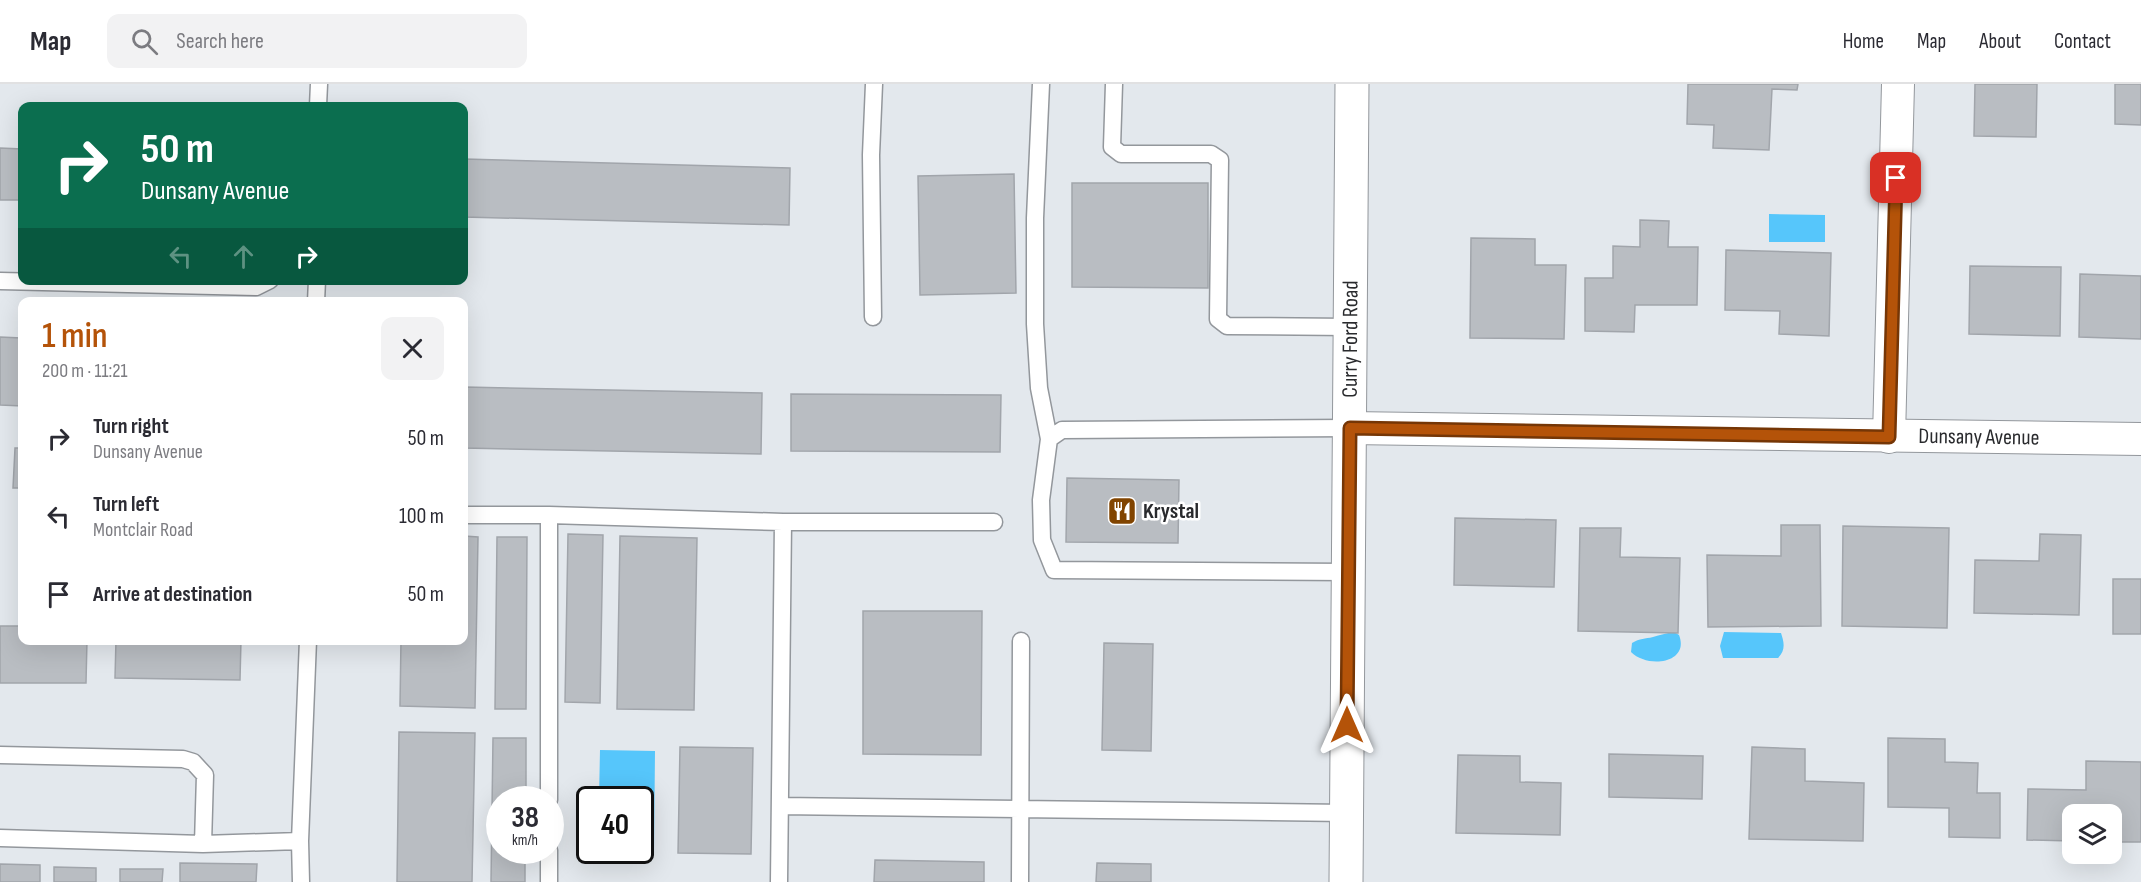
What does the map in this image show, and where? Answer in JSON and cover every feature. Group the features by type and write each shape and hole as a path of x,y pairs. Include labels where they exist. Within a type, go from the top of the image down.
{"street":[{"name":"Curry Ford Road","path":"1347,882 1352,84"},
{"path":"1889,437 1898,84"},
{"name":"Dunsany Avenue","path":"1350,428 2141,439"}],"lane":[{"path":"318,102 319,84"},
{"path":"873,317 871,155 874,84"},
{"path":"1041,84 1035,218 1035,324 1039,388 1049,439 1041,500 1042,540 1054,570 1348,572"},
{"path":"1114,84 1112,147 1121,154 1211,154 1220,160 1218,319 1227,326 1350,327"},
{"path":"0,281 18,281"},
{"path":"171,285 256,287 260,285"},
{"path":"1049,439 1062,430 1350,428"},
{"path":"468,515 783,522 994,522"},
{"path":"549,516 549,786"},
{"path":"779,882 783,522"},
{"path":"1020,882 1021,641"},
{"path":"301,882 300,842 308,645"},
{"path":"0,755 183,759 193,762 205,775 203,844"},
{"path":"780,806 1347,813"},
{"path":"0,838 203,844 300,842"},
{"path":"549,864 549,882"}],"water":[{"path":"1769,214 1825,215 1825,242 1769,242"},
{"path":"1674,632 1679,635 1681,644 1679,652 1673,657 1666,660 1647,660 1631,652 1632,643 1635,641"},
{"path":"1724,632 1781,633 1783,649 1781,655 1778,658 1723,658 1720,646"},
{"path":"600,750 655,751 654,855 654,786 599,786"}],"building":[{"path":"1688,84 1798,84 1797,90 1772,89 1769,150 1713,148 1714,125 1687,124"},
{"path":"1975,84 2037,84 2036,137 1974,136"},
{"path":"2115,84 2141,84 2141,125 2115,124"},
{"path":"0,148 18,149 18,200 0,200"},
{"path":"468,159 790,168 789,225 468,217"},
{"path":"1014,174 1016,293 920,295 918,176"},
{"path":"1072,183 1208,183 1208,288 1072,287"},
{"path":"1640,220 1669,221 1668,247 1698,247 1697,305 1635,305 1634,332 1585,331 1585,278 1613,278 1613,246 1640,247"},
{"path":"1471,238 1535,239 1535,265 1566,265 1564,339 1470,338"},
{"path":"1726,250 1831,253 1829,336 1779,334 1780,311 1725,310"},
{"path":"1970,266 2061,267 2060,336 1969,334"},
{"path":"2080,274 2141,276 2141,339 2079,337"},
{"path":"0,337 18,338 18,406 0,405"},
{"path":"468,387 762,393 761,454 468,448"},
{"path":"791,394 1001,395 1000,452 791,451"},
{"path":"15,448 18,448 18,488 13,488"},
{"name":"Krystal","path":"1067,478 1179,480 1178,543 1066,542"},
{"path":"1455,518 1556,520 1554,587 1454,585"},
{"path":"1781,525 1820,525 1821,626 1708,627 1707,555 1781,556"},
{"path":"1843,526 1949,528 1947,628 1842,626"},
{"path":"1580,528 1621,528 1620,557 1680,558 1678,633 1578,631"},
{"path":"568,534 603,535 600,703 565,702"},
{"path":"2040,534 2081,535 2079,615 1974,613 1975,560 2039,561"},
{"path":"468,536 478,537 475,708 400,706 401,645 468,645"},
{"path":"620,536 697,538 694,710 617,709"},
{"path":"497,537 527,537 526,709 495,709"},
{"path":"2113,579 2141,579 2141,634 2113,634"},
{"path":"863,611 982,611 981,755 863,754"},
{"path":"0,626 18,626 18,645 87,645 86,683 0,683"},
{"path":"1104,643 1153,644 1151,751 1102,750"},
{"path":"116,645 241,645 240,680 115,678"},
{"path":"399,732 475,733 472,882 397,882"},
{"path":"493,738 526,738 526,786 492,786"},
{"path":"1888,738 1945,739 1945,762 1978,763 1977,793 2000,793 2000,838 1949,837 1949,808 1888,807"},
{"path":"680,747 753,748 751,854 678,853"},
{"path":"1752,747 1805,749 1805,781 1864,783 1863,841 1749,839"},
{"path":"1609,754 1703,756 1702,799 1609,797"},
{"path":"1458,755 1520,756 1520,782 1561,783 1560,835 1456,833"},
{"path":"2086,761 2141,762 2141,842 2122,842 2122,804 2062,804 2062,841 2027,840 2028,789 2086,790"},
{"path":"875,860 984,862 984,882 874,882"},
{"path":"180,863 257,864 256,882 180,882"},
{"path":"1097,863 1151,864 1151,882 1096,882"},
{"path":"0,864 40,865 40,882 0,882"},
{"path":"491,864 525,864 525,882 491,882"},
{"path":"54,867 96,868 96,882 54,882"},
{"path":"120,869 163,869 162,882 120,882"}],"place":[{"name":"Krystal","path":"1122,511"}],"route":[{"path":"1347,725 1350,428 1889,437 1896,178"}]}
